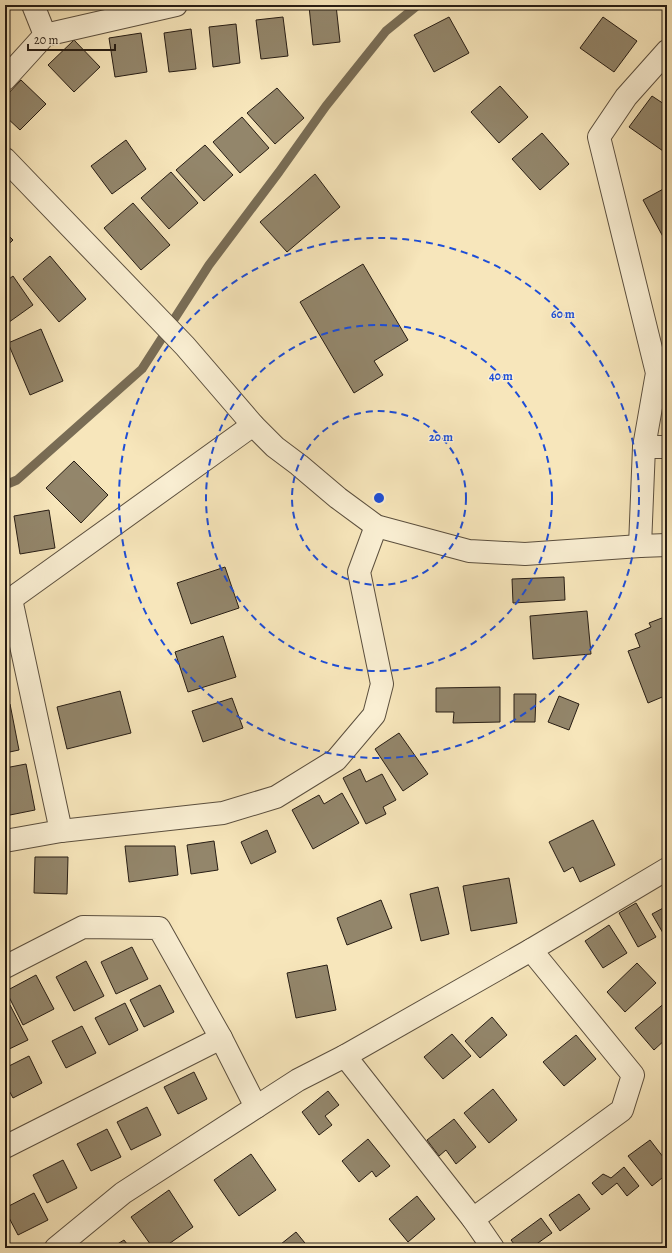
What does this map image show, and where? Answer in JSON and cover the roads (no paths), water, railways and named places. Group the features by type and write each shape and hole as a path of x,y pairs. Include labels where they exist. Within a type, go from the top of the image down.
{"street":[{"path":"33,5 45,35"},
{"path":"5,79 45,35 176,5"},
{"path":"640,546 644,447 657,373 599,137 626,97 667,51"},
{"path":"5,159 184,346 275,448 299,465 338,498 376,526 469,551 525,554 667,545"},
{"path":"61,831 8,600 253,425"},
{"path":"644,447 667,447"},
{"path":"5,841 61,831 223,813 276,797 336,760 374,715 382,684 359,572 376,526"},
{"path":"56,1248 123,1193 298,1080 346,1056 531,950 667,869"},
{"path":"5,967 83,927 159,928 220,1038 256,1107"},
{"path":"473,1219 622,1110 633,1075 531,950"},
{"path":"5,1147 220,1038"},
{"path":"346,1056 473,1219 493,1248"}],"waterway":[{"path":"5,485 17,480 142,369 209,265 279,172 326,106 386,31 418,5"}]}
